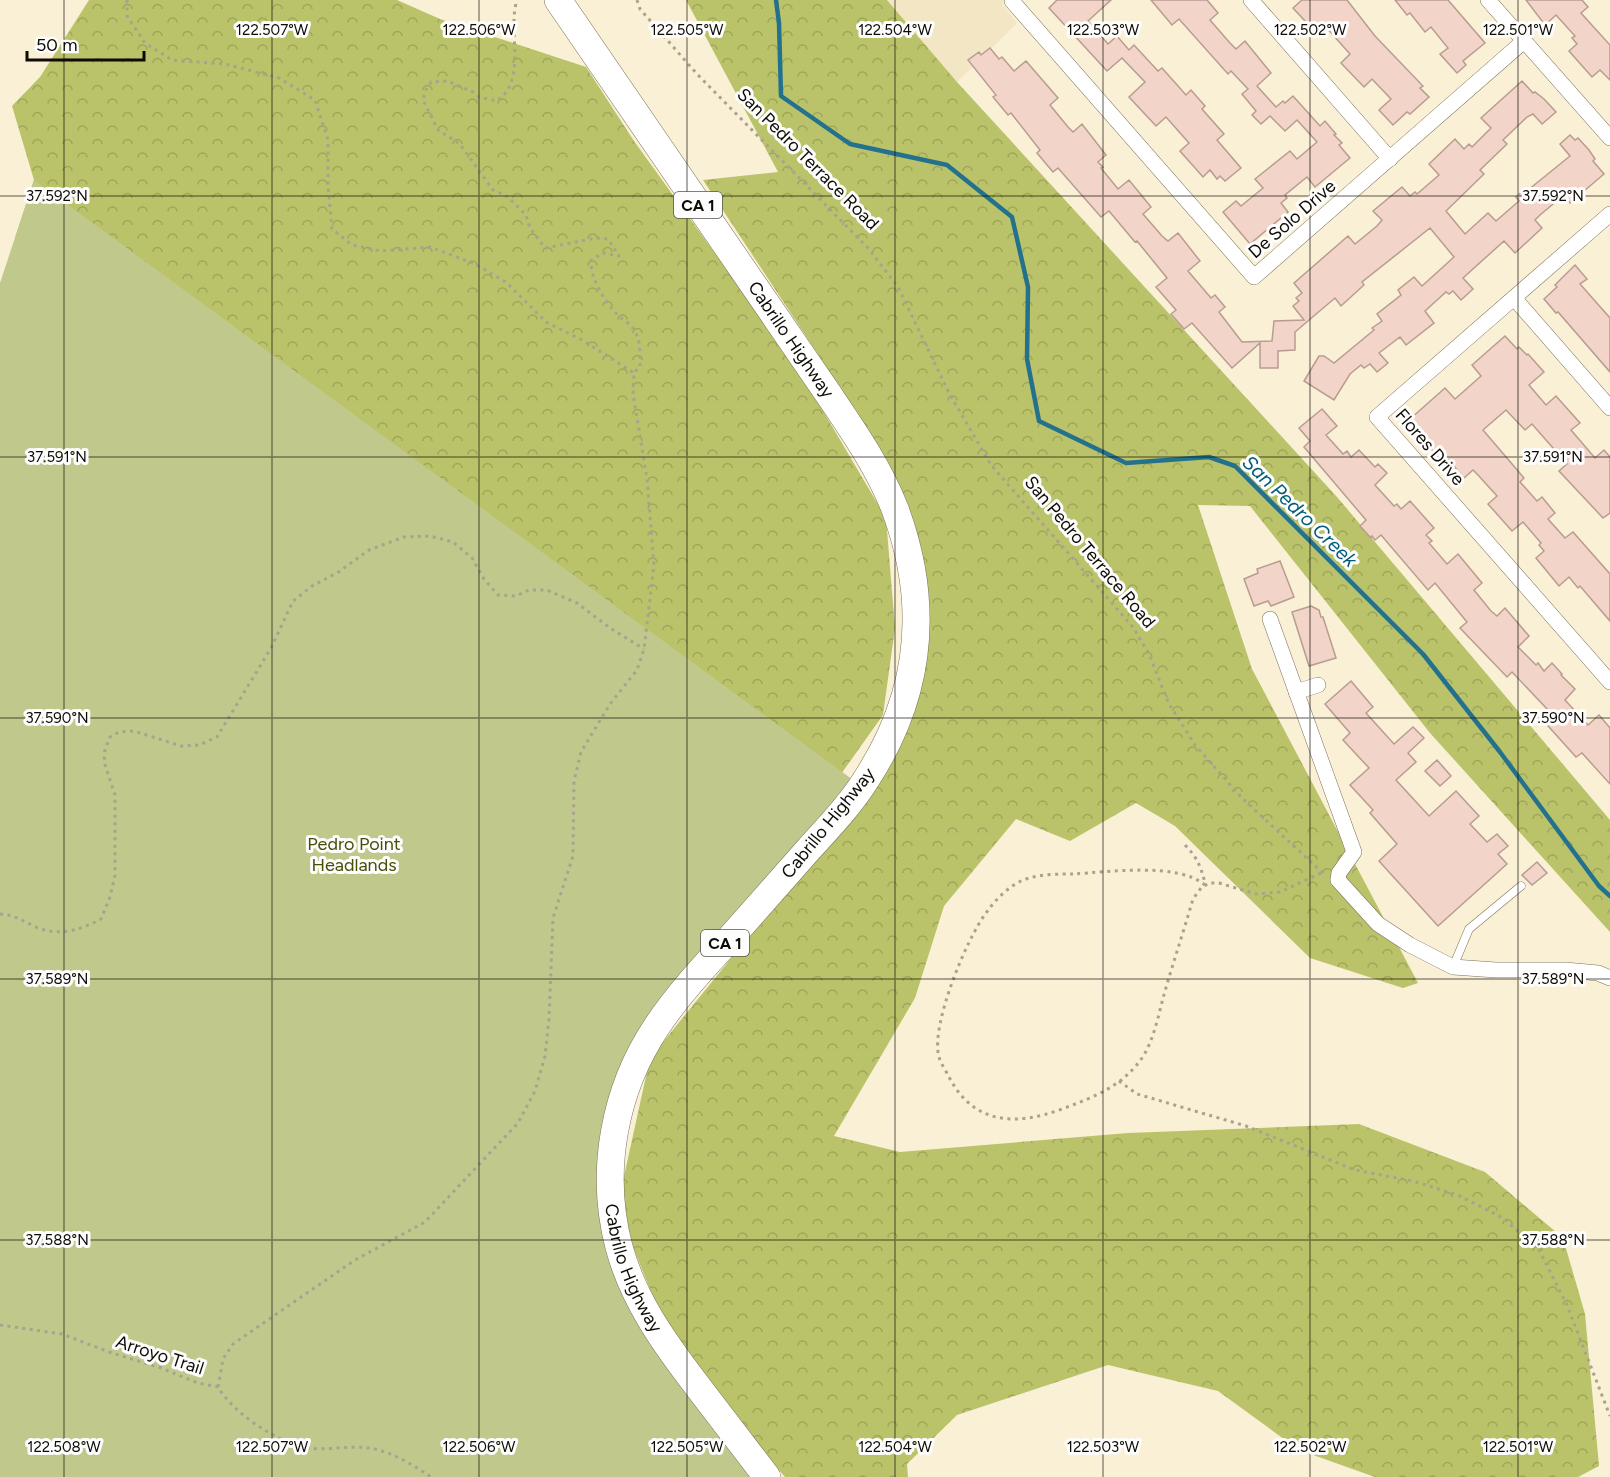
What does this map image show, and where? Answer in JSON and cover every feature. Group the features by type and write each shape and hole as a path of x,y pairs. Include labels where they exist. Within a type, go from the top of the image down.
{"highway":[{"name":"Cabrillo Highway","path":"558,0 830,395 869,456 894,508 909,554 915,586 917,632 912,672 902,708 879,758 839,815 661,1019 644,1046 629,1077 620,1105 613,1141 610,1194 615,1233 624,1264 637,1295 664,1342 767,1477"}],"street":[{"name":"De Solo Drive","path":"1013,0 1254,278 1524,41"},
{"path":"1251,0 1390,159"},
{"path":"1488,0 1610,138"},
{"name":"Flores Drive","path":"1610,214 1377,417 1610,682"},
{"path":"1514,298 1610,408"},
{"path":"1270,619 1354,852 1339,873 1338,880 1378,924 1410,945 1453,967 1496,970 1565,970 1598,973 1610,978"},
{"path":"1296,692 1318,685"}],"lane":[{"path":"1453,967 1469,929 1521,886"}],"path":[{"path":"128,0 128,16 145,43 172,60 225,64 279,78 315,100 328,140 328,184 332,229 352,245 381,251 430,247 475,264 506,282 546,322 582,340 634,373"},
{"path":"218,1387 223,1359 233,1344 355,1260 425,1222 518,1123 535,1091 545,1056 549,1019 553,918 573,856 574,781 581,752 610,704 637,670 644,649 654,565 647,479 633,394 634,373 640,366 640,345 635,331 608,303 590,269 591,261 602,253 619,256 608,238 596,238 545,248 530,228 526,215 508,196 493,190 460,144 438,130 423,100 425,91 432,82 447,81 479,97 496,101 505,96 512,83 513,10 517,0"},
{"name":"San Pedro Terrace Road","path":"637,0 640,9 697,74 868,248 898,287 949,393 992,465 1132,626 1148,652 1169,704 1195,746 1242,798 1321,873 1345,888"},
{"path":"0,914 12,915 39,928 66,932 83,928 101,919 110,897 115,875 115,795 104,762 105,749 110,737 119,732 134,731 182,746 199,745 217,737 271,648 293,601 312,586 337,573 369,550 404,537 430,536 453,542 472,558 484,579 498,595 516,596 529,590 547,590 577,603 610,628 644,649"},
{"path":"1185,845 1201,866 1205,885"},
{"path":"1205,885 1197,878 1183,873 1140,871 1049,875 1023,881 998,898 984,915 962,958 946,1000 938,1032 939,1056 953,1085 970,1106 988,1116 1014,1119 1046,1115 1103,1094 1143,1056 1153,1034 1193,899 1201,888 1209,883 1219,883 1256,894 1280,892 1321,873"},
{"path":"1119,1081 1137,1094 1246,1126 1354,1170 1413,1180 1458,1195 1503,1218 1539,1250 1567,1305 1610,1416"},
{"name":"Arroyo Trail","path":"0,1325 62,1334 198,1383 218,1387 224,1397 246,1416 266,1431 290,1442 309,1448 370,1448 404,1460 432,1477"}],"shaded area":[{"path":"887,0 1005,0 1002,4 1017,23 957,82"}],"green space":[{"path":"89,0 397,0 440,19 586,67 634,141 799,370 886,518 895,628 883,715 792,843 0,963 15,238 34,180 12,106 40,77"},
{"path":"686,0 887,0 957,82 1337,497 1610,820 1610,932 1430,733 1250,506 1198,505 1252,669 1418,983 1403,988 1310,958 1175,826 1136,803 1070,841 1016,819 944,906 915,998 834,1136 900,1152 1128,1133 1359,1124 1485,1172 1563,1238 1585,1314 1599,1466 1578,1477 1375,1477 1299,1450 1218,1391 1108,1365 957,1415 907,1464 908,1477 785,1477 744,1430 663,1321 617,1208 650,1058 881,780 928,640 915,528 825,365 703,180 778,172"},
{"name":"Pedro Point Headlands","path":"34,180 864,788 650,1053 613,1158 614,1222 655,1338 754,1477 0,1477 0,283"}],"building":[{"path":"1057,0 1111,0 1088,21 1108,44 1117,36 1129,50 1134,45 1158,71 1162,68 1186,95 1191,90 1205,106 1202,109 1224,134 1217,140 1241,168 1225,181 1220,176 1217,179 1210,170 1203,177 1180,151 1189,143 1166,117 1156,126 1129,97 1145,82 1122,58 1107,71 1049,8"},
{"path":"1151,0 1207,0 1218,13 1210,20 1230,43 1236,49 1245,41 1271,73 1257,86 1276,107 1293,96 1320,126 1325,121 1342,143 1339,145 1350,158 1315,187 1307,177 1285,195 1287,198 1281,203 1288,212 1250,244 1223,212 1236,201 1241,206 1263,188 1255,179 1290,151 1297,159 1317,142 1297,120 1285,131 1270,116 1261,124 1252,115 1256,111 1242,94 1248,89 1231,71 1228,74 1179,19 1172,25"},
{"path":"1302,0 1347,0 1375,36 1423,86 1420,88 1429,97 1393,125 1379,110 1391,99 1372,79 1364,87 1341,63 1350,54 1325,26 1317,34 1293,8"},
{"path":"1395,0 1448,0 1485,43 1463,61 1466,65 1457,73 1440,54 1448,48 1431,27 1425,32 1410,13 1407,15"},
{"path":"1526,0 1582,0 1588,7 1581,13 1610,45 1610,80 1600,70 1592,77 1569,51 1577,44 1572,38 1575,36 1556,15 1545,25"},
{"path":"990,48 999,59 1002,57 1014,71 1026,61 1058,98 1050,105 1068,127 1073,132 1082,124 1106,155 1098,162 1118,189 1129,180 1151,207 1143,214 1162,236 1168,241 1178,233 1200,261 1188,271 1211,298 1215,295 1225,307 1219,312 1242,342 1272,341 1274,321 1304,320 1293,306 1299,301 1296,298 1302,293 1294,283 1348,236 1355,244 1377,226 1382,220 1373,211 1402,187 1410,196 1415,192 1417,194 1439,175 1429,164 1455,139 1464,149 1469,144 1472,147 1491,128 1481,118 1522,81 1556,112 1542,124 1533,114 1527,117 1503,140 1507,144 1480,170 1484,174 1446,211 1465,234 1488,213 1496,221 1519,201 1516,197 1526,188 1528,190 1570,156 1560,144 1570,135 1575,140 1578,138 1589,150 1595,159 1593,161 1604,174 1570,203 1564,195 1540,215 1535,220 1542,228 1515,253 1504,241 1463,278 1473,289 1461,300 1453,291 1449,294 1446,292 1425,311 1434,323 1406,345 1400,337 1379,353 1388,363 1377,372 1370,364 1364,368 1361,365 1350,374 1334,400 1304,381 1319,356 1324,356 1334,363 1374,330 1372,328 1382,321 1377,314 1401,295 1398,290 1414,277 1422,286 1454,257 1430,228 1362,282 1364,285 1341,306 1335,298 1295,332 1295,350 1278,351 1278,368 1260,368 1260,343 1232,368 1192,323 1184,329 1171,314 1176,310 1156,287 1167,278 1137,241 1135,242 1109,211 1101,217 1058,168 1053,172 1037,153 1040,150 1011,113 1008,115 993,97 996,95 968,60 979,52 981,55"},
{"path":"1575,265 1587,279 1580,284 1610,318 1610,372 1544,299"},
{"path":"1505,336 1517,349 1519,347 1528,354 1544,372 1529,385 1546,405 1556,396 1580,423 1571,430 1595,458 1604,450 1610,457 1610,513 1603,518 1559,471 1567,464 1532,424 1525,430 1506,410 1483,430 1524,478 1520,482 1537,501 1542,497 1555,513 1548,519 1565,538 1573,532 1610,574 1610,621 1580,586 1578,588 1569,577 1559,586 1536,558 1544,551 1539,545 1541,543 1523,522 1512,531 1488,504 1497,496 1478,475 1473,470 1464,478 1441,451 1436,455 1410,419 1445,388 1455,399 1481,376 1472,365"},
{"path":"1322,409 1337,426 1326,435 1343,454 1347,451 1351,457 1359,450 1375,467 1378,464 1387,473 1375,485 1394,506 1397,504 1401,509 1410,501 1434,528 1426,535 1432,541 1429,543 1447,564 1458,554 1482,583 1474,590 1491,611 1497,616 1505,608 1529,636 1518,647 1536,665 1538,663 1544,671 1552,663 1575,689 1565,700 1588,725 1599,715 1610,728 1610,784 1582,753 1576,757 1540,717 1548,710 1512,672 1507,677 1460,628 1467,622 1435,583 1428,590 1381,535 1375,540 1360,526 1366,520 1304,447 1310,441 1299,428"},
{"path":"1280,561 1294,597 1271,606 1268,601 1254,606 1244,579 1258,573 1257,569"},
{"path":"1311,606 1319,610 1323,617 1336,658 1309,666 1292,612"},
{"path":"1351,681 1373,707 1366,713 1394,744 1413,727 1424,738 1408,753 1416,762 1396,780 1429,816 1456,791 1479,816 1470,824 1487,842 1497,834 1508,846 1498,854 1507,864 1438,926 1379,861 1397,844 1370,813 1373,810 1350,785 1369,768 1343,740 1350,733 1325,704"},
{"path":"1437,760 1451,776 1440,786 1425,771"},
{"path":"1537,862 1547,873 1532,885 1522,875"}],"waterway":[{"name":"San Pedro Creek","path":"776,0 781,96 850,144 947,165 1012,217 1028,287 1027,359 1039,421 1126,463 1209,457 1235,466 1423,654 1500,752 1599,886 1610,896"}]}
